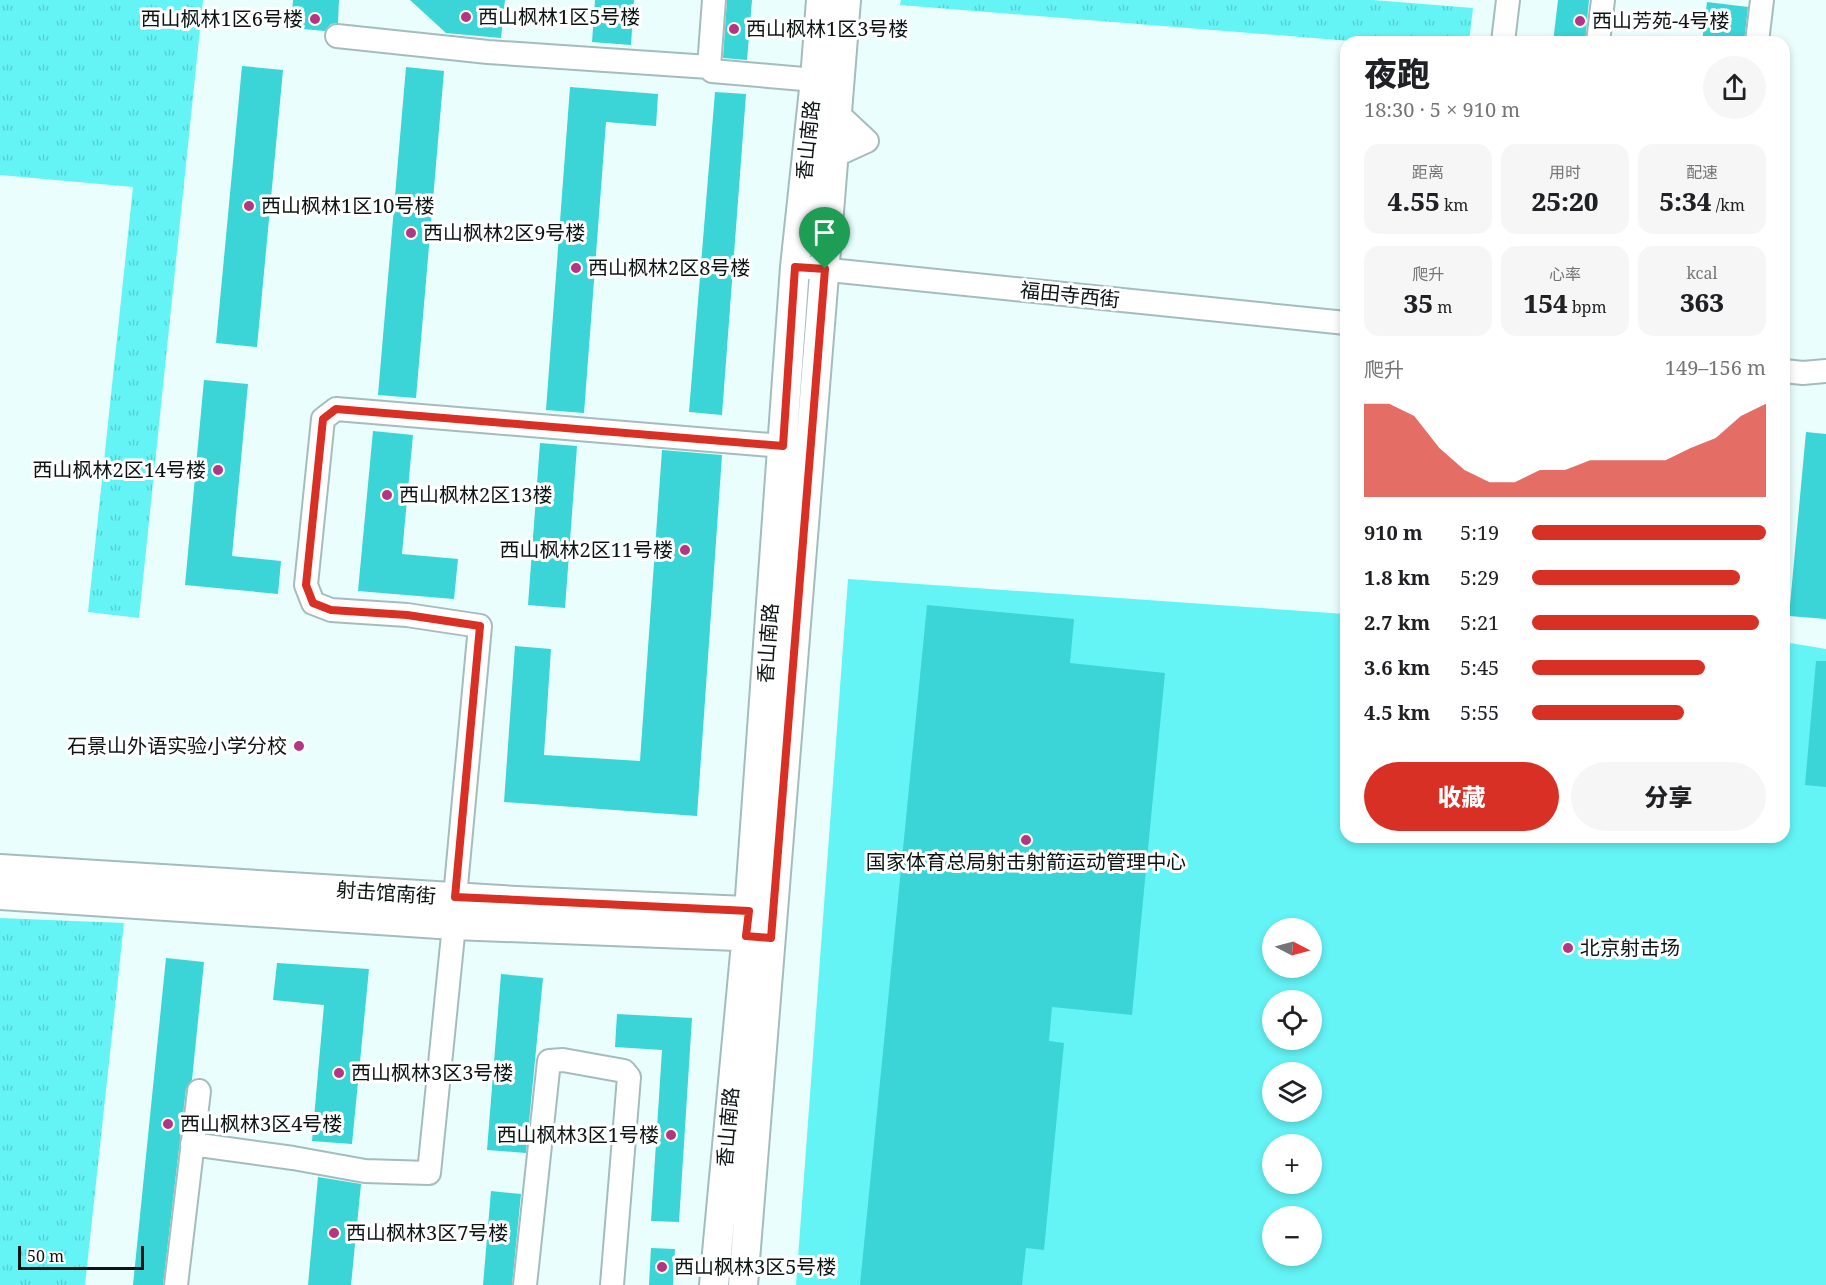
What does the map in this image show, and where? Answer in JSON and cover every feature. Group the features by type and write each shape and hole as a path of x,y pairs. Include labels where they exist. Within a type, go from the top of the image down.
{"main road":[{"name":"香山南路","path":"742,1285 783,446 795,267 815,80 820,0"},
{"name":"香山南路","path":"714,1285 760,924 825,269 846,0"},
{"name":"射击馆南街","path":"0,869 454,911"},
{"name":"射击馆南街","path":"0,895 760,924"}],"street":[{"path":"709,67 714,0"},
{"path":"1504,36 1508,0"},
{"path":"1599,36 1603,0"},
{"path":"1758,36 1762,0"},
{"path":"337,36 488,52 709,67 712,71 815,80"},
{"name":"福田寺西街","path":"795,267 1340,322"},
{"path":"1790,372 1826,371"},
{"path":"192,1144 365,1171 429,1173 480,626 407,615 331,610 313,603 306,585 323,419 336,409 783,446"},
{"path":"525,1285 549,1061 563,1060 624,1071 629,1077 612,1285"},
{"path":"176,1285 199,1091"}],"green space":[{"path":"0,0 203,0 139,618 88,612 133,187 0,175"},
{"path":"901,0 1373,0 1473,8 1470,36 1340,36 1340,40 900,5"},
{"name":"北京射击场","path":"848,579 1340,614 1340,843 1790,843 1790,643 1826,649 1826,1285 796,1285"},
{"path":"0,918 124,923 85,1285 0,1285"}],"building":[{"name":"西山枫林1区6号楼","path":"293,0 339,0 338,23 331,24 325,31 291,28"},
{"name":"西山枫林1区5号楼","path":"410,0 505,0 501,38 446,33"},
{"path":"595,0 634,0 631,45 592,42"},
{"name":"西山枫林1区3号楼","path":"727,0 752,0 747,60 723,58"},
{"path":"1558,0 1589,0 1586,36 1554,36"},
{"path":"1707,2 1748,7 1745,36 1703,36"},
{"name":"西山枫林1区10号楼","path":"242,66 283,70 257,347 216,343"},
{"name":"西山枫林2区9号楼","path":"406,67 444,71 416,398 378,395"},
{"name":"西山枫林2区8号楼","path":"570,87 658,94 656,126 606,122 584,413 546,410"},
{"path":"715,92 746,94 722,415 689,412"},
{"name":"西山枫林2区14号楼","path":"204,380 248,384 232,556 281,561 278,594 185,585"},
{"name":"西山枫林2区13楼","path":"373,431 413,435 402,554 458,559 454,599 358,591"},
{"path":"1806,432 1826,434 1826,619 1790,616"},
{"path":"540,443 577,446 565,608 528,605"},
{"name":"西山枫林2区11号楼","path":"662,450 722,455 697,816 504,802 515,646 551,649 544,755 640,761"},
{"name":"国家体育总局射击射箭运动管理中心","path":"927,605 1074,619 1070,663 1165,673 1132,1015 1052,1007 1049,1041 1064,1043 1044,1250 1026,1248 1022,1285 860,1285"},
{"path":"1816,661 1826,661 1826,787 1805,785"},
{"name":"西山枫林3区4号楼","path":"166,958 204,962 192,1080 186,1089 163,1285 133,1285"},
{"name":"西山枫林3区3号楼","path":"277,963 369,969 352,1144 312,1141 324,1005 273,1000"},
{"path":"501,974 543,978 526,1153 487,1150"},
{"name":"西山枫林3区1号楼","path":"617,1014 692,1018 679,1222 651,1221 662,1050 615,1047"},
{"name":"西山枫林3区7号楼","path":"318,1177 361,1184 351,1285 308,1285"},
{"path":"491,1191 521,1194 512,1285 483,1285"},
{"name":"西山枫林3区5号楼","path":"651,1248 675,1249 673,1285 649,1285"}],"place":[{"name":"西山枫林1区5号楼","path":"466,17"},
{"name":"西山枫林1区6号楼","path":"315,19"},
{"name":"西山芳苑-4号楼","path":"1580,21"},
{"name":"西山枫林1区3号楼","path":"734,29"},
{"name":"西山枫林1区10号楼","path":"249,206"},
{"name":"西山枫林2区9号楼","path":"411,233"},
{"name":"西山枫林2区8号楼","path":"576,268"},
{"name":"西山枫林2区14号楼","path":"218,470"},
{"name":"西山枫林2区13楼","path":"387,495"},
{"name":"西山枫林2区11号楼","path":"685,550"},
{"name":"石景山外语实验小学分校","path":"299,746"},
{"name":"国家体育总局射击射箭运动管理中心","path":"1026,840"},
{"name":"北京射击场","path":"1568,948"},
{"name":"西山枫林3区3号楼","path":"339,1073"},
{"name":"西山枫林3区4号楼","path":"168,1124"},
{"name":"西山枫林3区1号楼","path":"671,1135"},
{"name":"西山枫林3区7号楼","path":"334,1233"},
{"name":"西山枫林3区5号楼","path":"662,1267"}],"route":[{"path":"795,267 825,269 771,938 746,936 749,911 455,897 480,626 407,615 331,610 313,603 306,585 323,419 336,409 783,446 795,267"}]}
